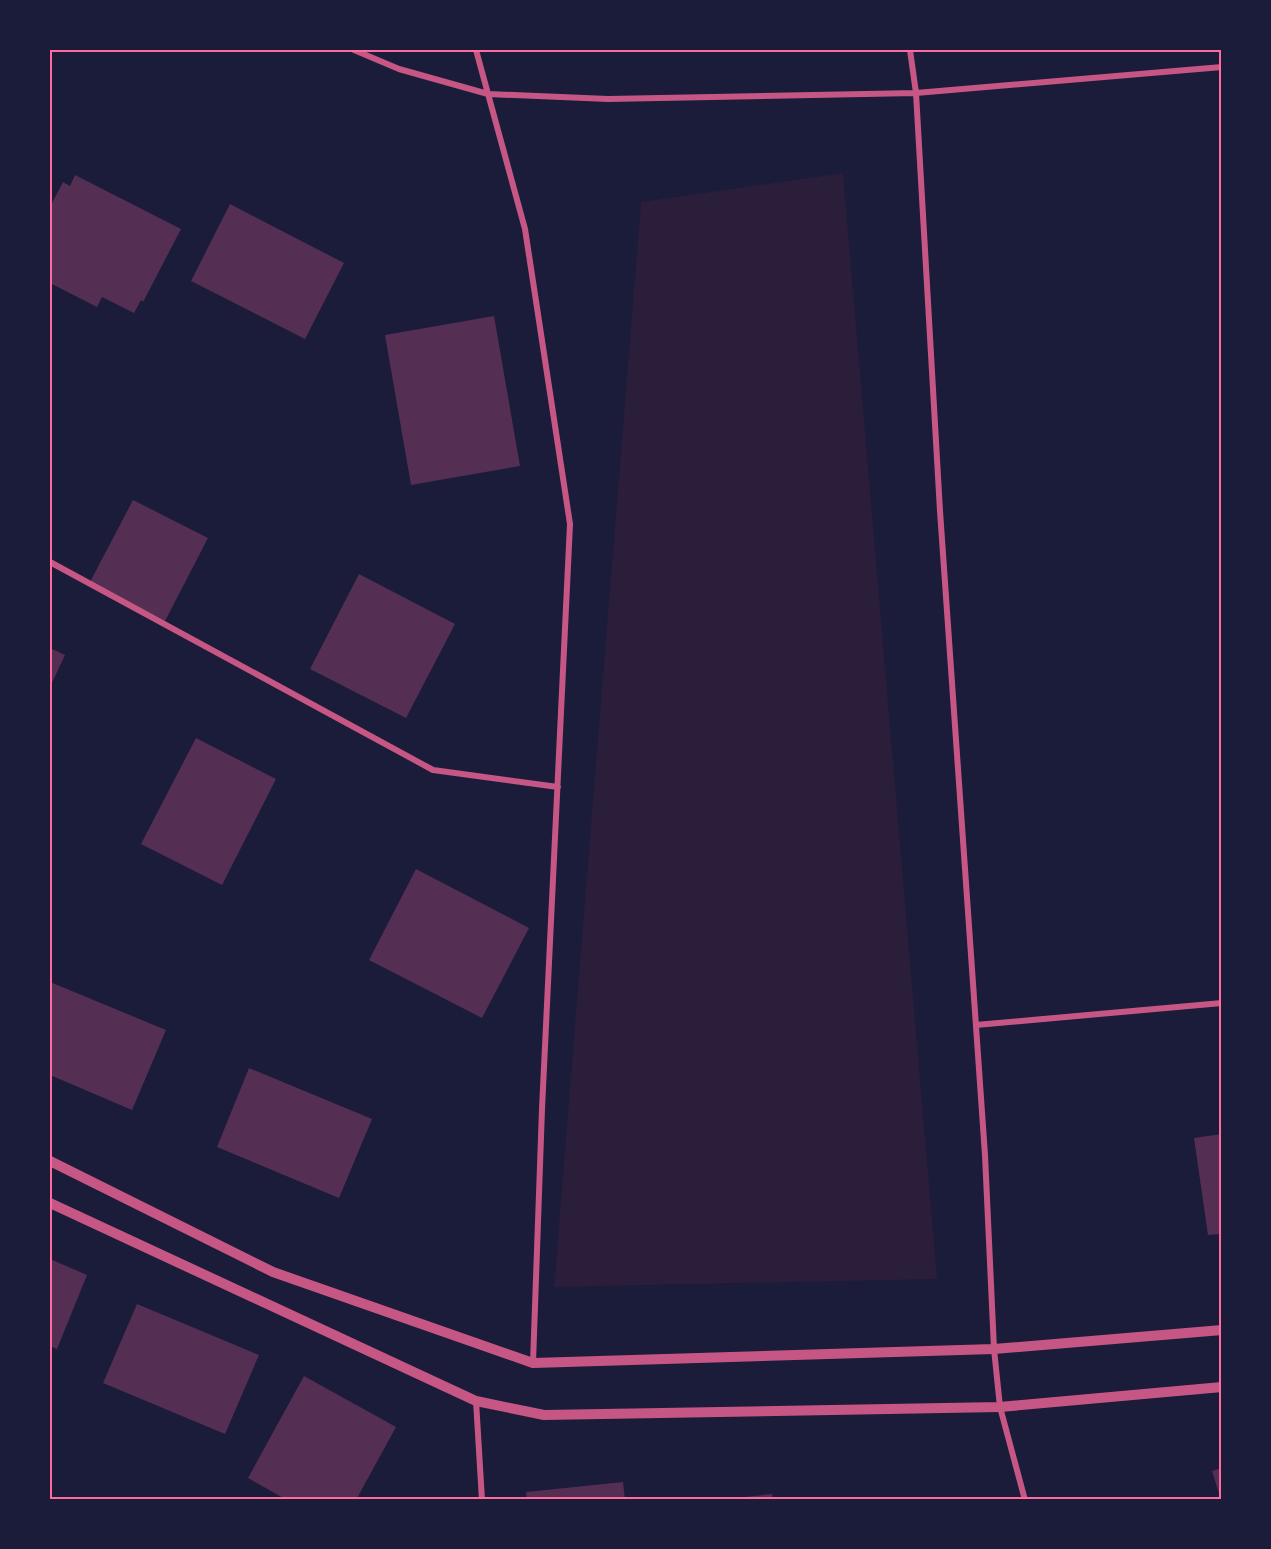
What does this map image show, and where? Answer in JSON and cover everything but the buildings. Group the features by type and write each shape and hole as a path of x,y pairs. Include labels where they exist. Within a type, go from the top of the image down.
{"street":[{"path":"354,50 399,69 488,94 608,99 916,93 1221,67"},
{"path":"476,50 525,229 570,524 533,1364"},
{"path":"910,50 916,93 941,522 976,1025 994,1349 1000,1407 1025,1500"},
{"path":"50,562 433,770 558,787"},
{"path":"976,1025 1221,1003"},
{"path":"50,1161 273,1272 533,1364 994,1349 1221,1330"},
{"path":"50,1203 476,1401 544,1415 1000,1407 1221,1387"},
{"path":"476,1401 482,1500"}],"shaded area":[{"path":"843,173 937,1279 554,1287 641,202"}]}
